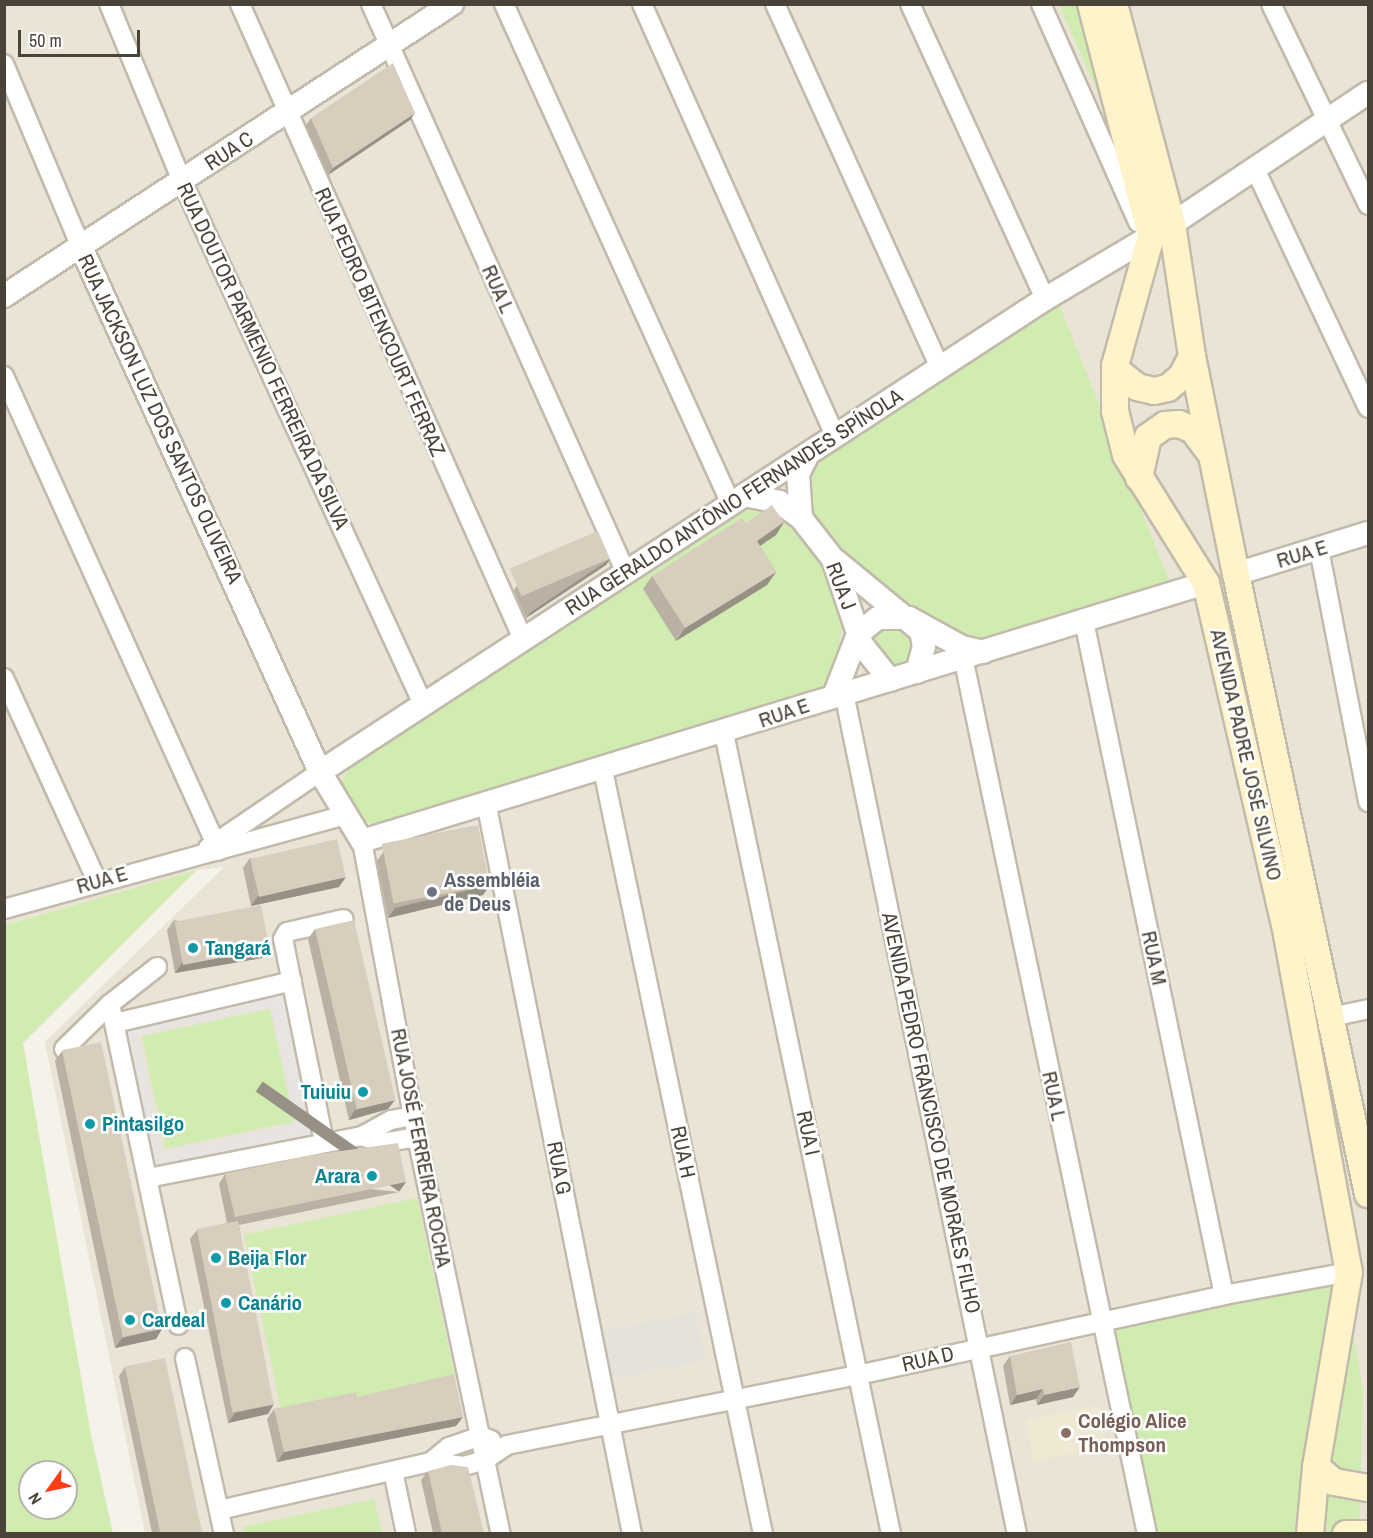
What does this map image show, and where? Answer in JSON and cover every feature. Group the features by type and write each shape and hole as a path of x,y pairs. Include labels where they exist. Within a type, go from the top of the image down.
{"main road":[{"name":"AVENIDA PADRE JOSÉ SILVINO","path":"1091,4 1192,356 1236,574 1331,1017 1362,1135 1368,1194"},
{"name":"AVENIDA PADRE JOSÉ SILVINO","path":"1114,4 1156,233 1123,326 1115,369 1115,411 1126,455 1198,565 1206,583 1287,935 1349,1272 1316,1467 1310,1533"},
{"path":"1115,369 1137,387 1154,391 1168,388 1182,376 1192,356"},
{"path":"1139,478 1148,437 1165,425 1179,424 1193,430 1212,455"},
{"path":"1316,1467 1334,1482 1368,1488"},
{"path":"1346,1533 1367,1533"}],"street":[{"name":"RUA DOUTOR PARMENIO FERREIRA DA SILVA","path":"109,4 182,181 423,704"},
{"name":"RUA PEDRO BITENCOURT FERRAZ","path":"240,4 285,113 523,639"},
{"name":"RUA L","path":"371,4 627,573"},
{"name":"RUA C","path":"4,296 452,4"},
{"path":"504,4 738,500"},
{"path":"642,4 836,438"},
{"path":"775,4 940,368"},
{"path":"909,4 1045,299"},
{"path":"1041,4 1156,233"},
{"path":"1271,4 1329,120 1368,205"},
{"name":"RUA JACKSON LUZ DOS SANTOS OLIVEIRA","path":"4,64 81,247 321,772"},
{"name":"RUA GERALDO ANTÔNIO FERNANDES SPÍNOLA","path":"321,772 523,639 806,458 1045,299 1156,233 1368,93"},
{"path":"1255,169 1368,408"},
{"path":"4,376 217,846 321,772"},
{"path":"801,518 798,474 806,458"},
{"name":"RUA J","path":"738,500 779,501 801,518 833,559 851,604 858,634 867,655 890,680"},
{"name":"RUA E","path":"1236,574 1368,533"},
{"path":"1319,549 1368,802"},
{"path":"833,559 909,618 963,647 973,655"},
{"name":"RUA E","path":"362,841 486,802 603,770 724,733 839,694 1206,583"},
{"path":"839,694 858,634 878,618 909,618"},
{"path":"909,618 924,638 917,672"},
{"name":"RUA M","path":"1084,621 1224,1295"},
{"name":"RUA L","path":"973,655 1101,1322 1147,1533"},
{"path":"4,678 97,881"},
{"name":"AVENIDA PEDRO FRANCISCO DE MORAES FILHO","path":"839,694 1017,1533"},
{"name":"RUA I","path":"724,733 891,1533"},
{"name":"RUA H","path":"603,770 763,1533"},
{"name":"RUA JOSÉ FERREIRA ROCHA","path":"321,772 362,841 417,1137 501,1533"},
{"name":"RUA G","path":"486,802 632,1533"},
{"name":"RUA E","path":"4,909 97,881 200,854 217,846 345,815"},
{"path":"324,1142 284,935 344,919"},
{"path":"64,1049 110,1004 157,967"},
{"path":"115,1023 292,981"},
{"path":"110,1004 178,1325"},
{"path":"1331,1017 1368,1009"},
{"path":"148,1178 362,1136 391,1120 413,1116"},
{"path":"362,1136 381,1143 417,1137"},
{"name":"RUA D","path":"485,1460 507,1445 735,1401 1224,1295 1349,1272"},
{"path":"185,1358 225,1533"},
{"path":"431,1462 449,1447 481,1436"},
{"name":"RUA D","path":"481,1436 507,1445"},
{"path":"219,1510 431,1462 454,1467 485,1460"},
{"path":"393,1471 406,1533"}],"shaded area":[{"path":"5,5 1059,5 1113,128 1122,5 1368,5 1368,1533 145,1533 45,1042 224,867 197,870 5,925"},
{"path":"284,989 313,1135 151,1169 122,1026","holes":["271,1007 296,1125 162,1152 138,1035"]},
{"path":"695,1313 704,1360 610,1378 601,1331"},
{"name":"Colégio Alice Thompson","path":"1098,1405 1107,1446 1034,1461 1026,1420"}],"green space":[{"path":"1059,5 1079,5 1113,128"},
{"path":"1059,304 1171,585 986,642 968,641 888,595 857,570 807,514 805,478 842,441"},
{"path":"754,507 776,514 806,541 831,579 843,616 838,659 827,685 815,696 379,826 356,819 338,789 353,761 734,509"},
{"path":"877,625 909,629 915,645 909,661 902,667 893,669 868,640"},
{"path":"197,870 23,1043 91,1435 113,1533 5,1533 5,925"},
{"path":"270,1009 294,1121 166,1149 142,1036"},
{"path":"417,1198 455,1379 282,1416 244,1235"},
{"path":"1345,1282 1363,1393 1359,1533 1152,1533 1110,1330"},
{"path":"374,1499 382,1533 244,1533 243,1527"}],"building":[{"path":"393,63 415,113 333,168 311,118"},
{"path":"772,505 784,522 757,541 776,572 685,628 652,576 742,518 746,523"},
{"path":"598,531 610,559 521,596 510,569"},
{"path":"478,825 490,885 393,904 382,844"},
{"path":"337,839 346,877 259,897 250,859"},
{"path":"261,905 269,948 183,965 175,922"},
{"path":"354,920 396,1100 357,1109 315,929"},
{"path":"101,1042 162,1329 123,1337 62,1050"},
{"path":"398,1143 406,1182 235,1217 225,1174 306,1156"},
{"path":"238,1221 274,1405 232,1413 197,1229"},
{"path":"1071,1342 1080,1387 1044,1395 1043,1389 1017,1395 1010,1356"},
{"path":"165,1358 202,1533 160,1534 125,1367"},
{"path":"454,1374 463,1417 284,1452 274,1409 356,1392 357,1397"},
{"path":"451,1465 468,1467 484,1533 442,1533 428,1471"}],"place":[{"name":"Assembléia de Deus","path":"432,892"},
{"name":"Tangará","path":"193,948"},
{"name":"Tuiuiu","path":"363,1092"},
{"name":"Pintasilgo","path":"90,1124"},
{"name":"Arara","path":"372,1176"},
{"name":"Beija Flor","path":"216,1258"},
{"name":"Canário","path":"226,1303"},
{"name":"Cardeal","path":"130,1320"},
{"name":"Colégio Alice Thompson","path":"1066,1433"}]}
